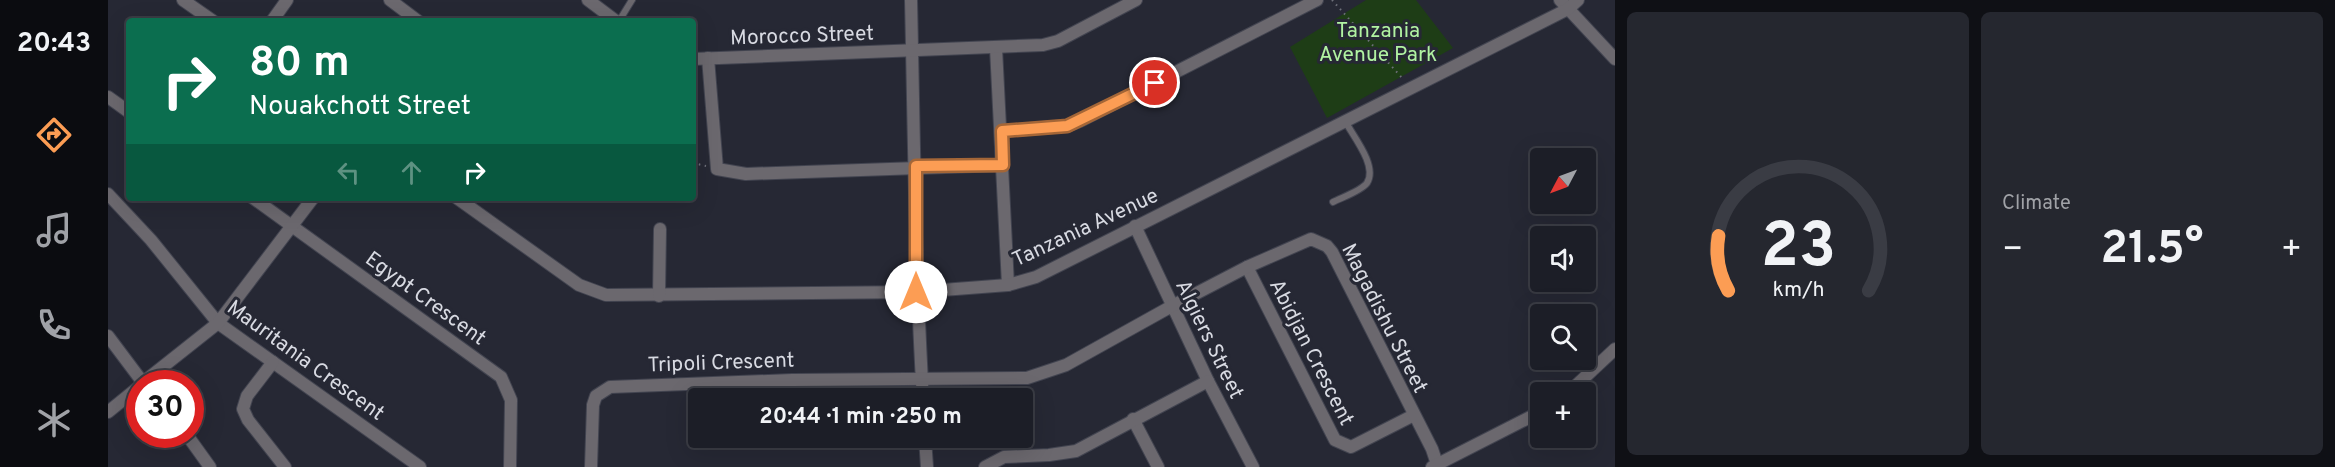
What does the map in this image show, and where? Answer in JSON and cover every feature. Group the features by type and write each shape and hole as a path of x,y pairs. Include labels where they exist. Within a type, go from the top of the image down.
{"street":[{"path":"183,0 209,18"},
{"path":"274,18 286,0"},
{"path":"390,0 414,18"},
{"path":"588,0 613,18"},
{"path":"911,0 916,166 916,292 922,388"},
{"name":"Morocco Street","path":"696,59 1043,45 1058,41 1136,0"},
{"path":"1002,131 1067,126 1080,121 1317,0"},
{"path":"1569,3 1615,59"},
{"name":"Tanzania Avenue","path":"461,201 579,285 606,295 916,292 1008,285 1036,276 1411,87 1569,3"},
{"path":"996,48 1008,285"},
{"path":"708,58 717,169 746,174 916,166 1003,165"},
{"path":"108,97 126,110"},
{"name":"Mauritania Crescent","path":"108,194 151,240 218,323 420,467"},
{"name":"Egypt Crescent","path":"257,201 501,377 511,400 510,467"},
{"path":"159,370 218,323 294,227 311,201"},
{"name":"Algiers Street","path":"1135,226 1208,381 1253,467"},
{"path":"659,296 660,229"},
{"name":"Magadishu Street","path":"1172,306 1304,240 1316,240 1327,246 1432,449 1435,466"},
{"name":"Abidjan Crescent","path":"1247,267 1335,440 1351,447 1414,415"},
{"name":"Tripoli Crescent","path":"591,467 590,417 593,405 601,392 618,385 922,377 1027,378 1066,366 1172,306"},
{"path":"108,336 132,370"},
{"path":"1580,382 1615,349"},
{"path":"273,362 247,396 243,409 248,420 285,467"},
{"path":"985,467 1004,457 1076,451 1094,444 1133,419 1208,381"},
{"path":"108,412 126,397"},
{"path":"1435,466 1530,417"},
{"path":"1133,419 1158,467"},
{"path":"196,448 210,467"},
{"path":"926,448 927,467"}],"lane":[{"path":"619,18 632,0"},
{"path":"1333,202 1366,185 1371,174 1369,164 1344,121"}],"path":[{"path":"1332,0 1411,87"}],"green space":[{"name":"Tanzania Avenue Park","path":"1366,0 1416,0 1453,48 1327,118 1290,47"}],"route":[{"path":"916,292 916,166 1003,165 1002,131 1067,126 1155,83"}]}
